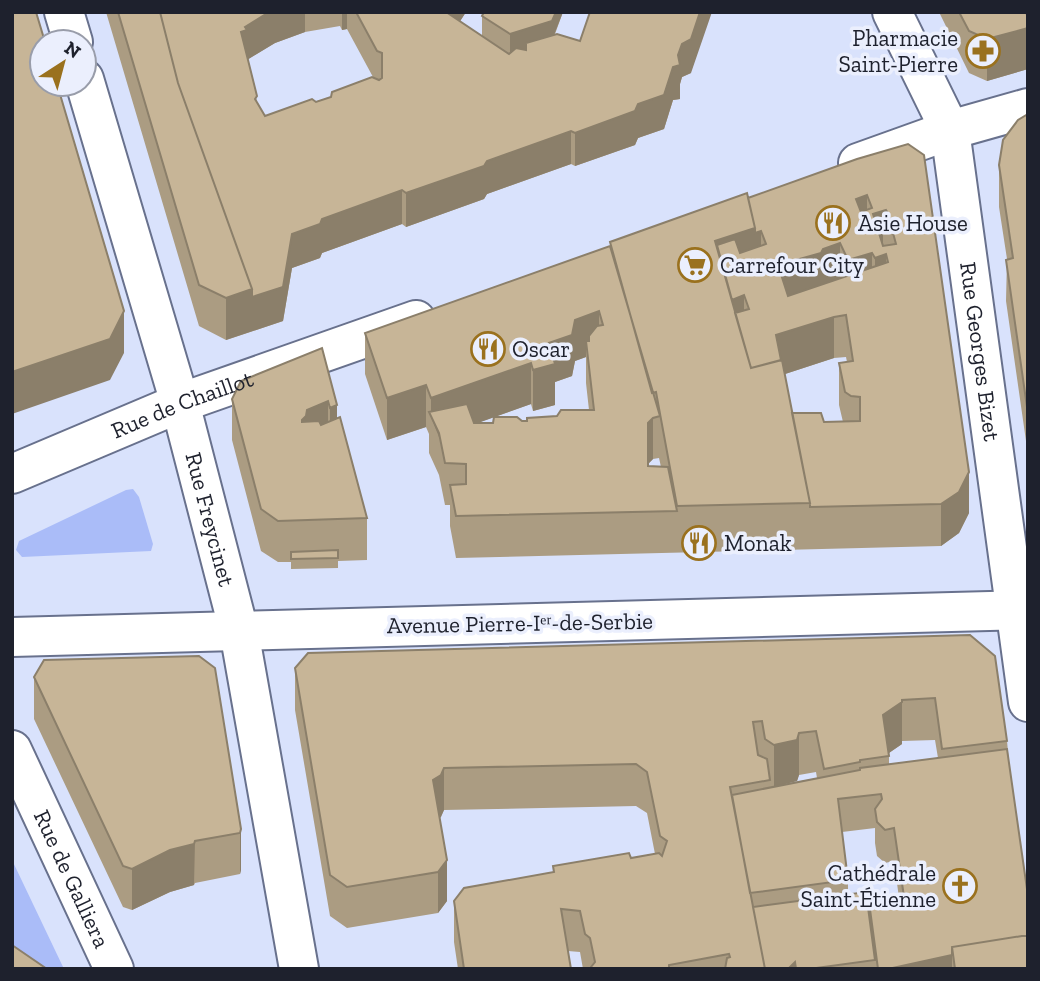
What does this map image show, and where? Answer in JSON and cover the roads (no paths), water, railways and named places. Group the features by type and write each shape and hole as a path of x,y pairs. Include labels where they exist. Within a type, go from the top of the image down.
{"street":[{"name":"Rue Georges Bizet","path":"892,12 950,130 1021,610 1028,702"},
{"name":"Rue Freycinet","path":"90,98 180,403 239,631 299,969"},
{"path":"829,174 950,130 1028,108"},
{"name":"Rue de Chaillot","path":"12,474 180,403 453,307"},
{"name":"Avenue Pierre-Iᵉʳ-de-Serbie","path":"12,638 1021,610"},
{"name":"Rue de Galliera","path":"12,750 114,969"}],"place":[{"name":"Pharmacie Saint-Pierre","path":"983,51"},
{"name":"Asie House","path":"833,223"},
{"name":"Carrefour City","path":"695,265"},
{"name":"Oscar","path":"488,349"},
{"name":"Monak","path":"699,543"},
{"name":"Cathédrale Saint-Étienne","path":"960,886"}]}
